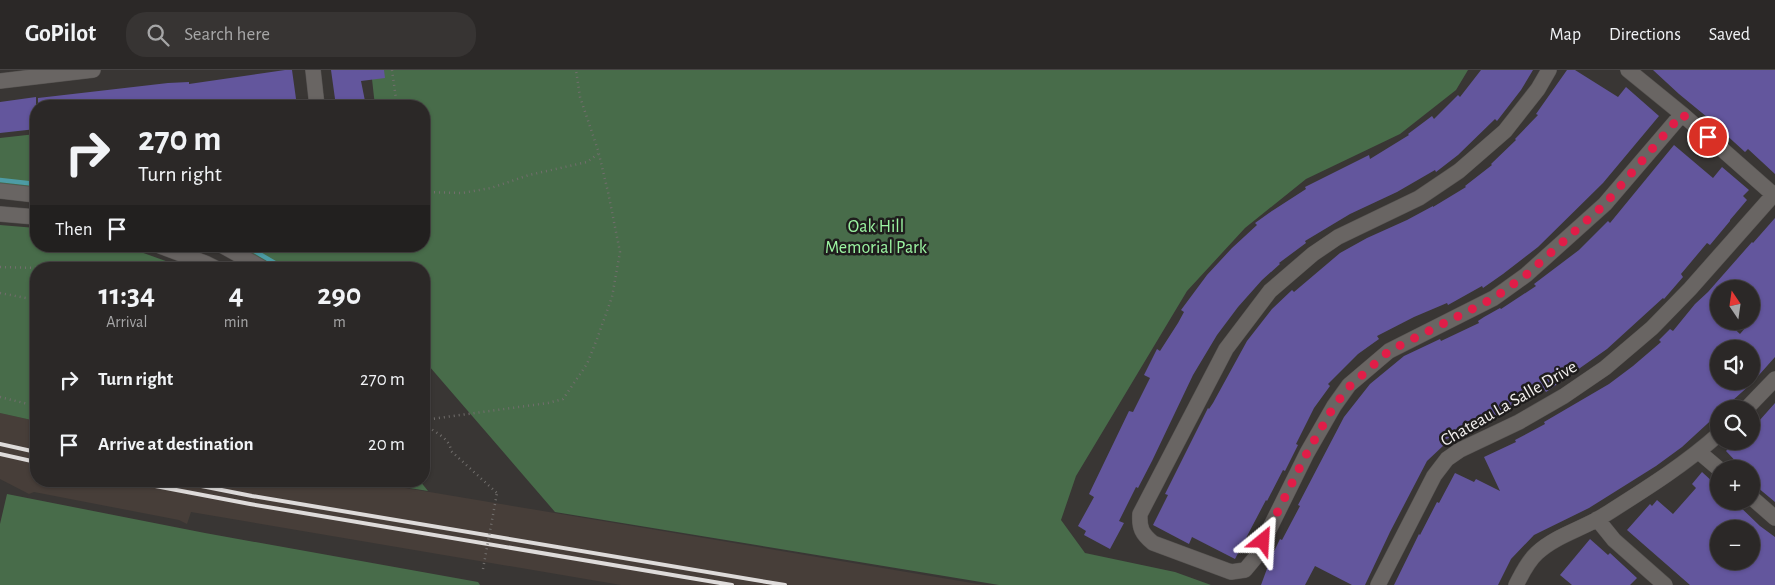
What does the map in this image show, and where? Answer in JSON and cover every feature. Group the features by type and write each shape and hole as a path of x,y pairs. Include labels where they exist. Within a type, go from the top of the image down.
{"street":[{"path":"0,81 94,70"},
{"path":"313,70 316,100"},
{"path":"1548,70 1538,89 1505,131 1459,171 1419,198 1338,237 1313,254 1270,291 1226,349 1140,514 1139,525 1144,536 1153,543 1231,572 1245,570 1254,558 1334,406 1350,386 1389,351 1494,298 1526,275 1605,204 1682,114"},
{"path":"1628,70 1775,194"},
{"path":"0,191 30,194"},
{"name":"Chateau La Salle Drive","path":"1378,585 1434,476 1447,459 1460,450 1519,422 1564,396 1605,368 1652,328 1684,296 1775,194"},
{"path":"0,214 30,216"},
{"path":"175,252 200,262"},
{"path":"234,252 252,262"},
{"path":"1754,400 1775,378"},
{"path":"1516,585 1526,567 1537,553 1652,485 1710,442"},
{"path":"1699,452 1710,461"},
{"path":"1760,505 1775,518"},
{"path":"1597,519 1614,540 1665,585"}],"path":[{"path":"392,70 396,100"},
{"path":"430,419 548,403 563,399 587,364 612,297 620,252 608,192 580,97 576,70"},
{"path":"430,192 462,193 491,188 529,174 587,162 598,154"},
{"path":"0,267 30,268"},
{"path":"0,293 30,299"},
{"path":"0,397 30,404"},
{"path":"430,428 450,443 451,451 497,493 483,569"}],"shaded area":[{"path":"0,413 30,420 30,487 400,487 984,585 621,585 191,512 187,524 179,520 34,492 29,494 0,479"}],"green space":[{"name":"Oak Hill Memorial Park","path":"371,70 1468,70 1456,90 1400,134 1306,179 1245,228 1187,291 1076,476 1061,520 1085,553 1175,572 1211,585 999,585 555,512 430,367 430,262 265,262 247,252 430,252 430,100 374,100"},
{"path":"30,135 30,187 0,184 0,138"},
{"path":"0,225 30,228 30,252 141,252 169,262 30,262 30,420 0,413"},
{"path":"403,487 425,487 428,491"},
{"path":"7,494 205,533 478,582 480,585 0,585 0,524"}],"building":[{"path":"292,70 296,100 38,100 38,98 168,83 189,82 189,84"},
{"path":"331,70 384,70 385,78 361,81 365,100 335,100"},
{"path":"1481,70 1533,70 1521,90 1497,121 1495,119 1458,155 1436,172 1435,170 1397,192 1350,214 1305,241 1306,243 1279,263 1262,280 1217,335 1193,375 1152,461 1119,521 1124,523 1110,549 1084,535 1086,531 1078,526 1094,497 1089,494 1129,411 1133,412 1150,378 1144,375 1157,349 1160,351 1178,323 1184,312 1181,310 1207,275 1257,225 1255,223 1306,189 1305,187 1369,155 1370,159 1409,135 1432,116 1434,119 1458,95 1460,97"},
{"path":"1567,70 1575,70 1618,97 1626,87 1659,116 1603,183 1538,247 1483,288 1482,286 1448,305 1447,303 1414,317 1377,336 1379,339 1358,354 1328,384 1330,386 1314,408 1285,471 1283,470 1235,559 1192,537 1189,544 1153,525 1168,495 1165,494 1208,408 1213,403 1247,341 1272,309 1292,290 1294,292 1340,253 1433,207 1466,187 1492,165 1538,115 1536,114"},
{"path":"1653,70 1775,70 1775,174 1748,149 1745,152 1724,131"},
{"path":"36,97 36,100 30,100 30,130 0,133 0,102"},
{"path":"1674,145 1713,178 1722,167 1749,190 1743,196 1747,200 1710,245 1707,243 1681,274 1683,277 1664,299 1607,349 1546,392 1544,389 1503,413 1440,442 1444,445 1427,461 1365,585 1352,585 1315,566 1305,585 1261,585 1267,566 1280,539 1282,540 1300,506 1298,505 1344,417 1370,384 1404,356 1479,323 1478,321 1484,317 1501,309 1536,286 1534,284 1579,250 1608,221 1610,223"},
{"path":"1775,218 1775,357 1760,374 1760,340 1710,340 1710,390 1744,390 1733,400 1710,400 1710,421 1682,447 1656,466 1589,508 1534,535 1511,559 1498,585 1394,585 1419,534 1455,473 1474,482 1476,479 1500,491 1484,457 1516,442 1515,440 1545,424 1544,422 1609,384 1661,342 1659,340 1670,329 1673,331 1695,304 1710,290 1710,330 1736,330 1740,334 1743,330 1760,330 1760,280 1719,280"},
{"path":"1775,403 1775,502 1760,490 1760,460 1734,460 1726,451 1760,450 1760,420"},
{"path":"1702,472 1710,479 1710,510 1743,510 1754,520 1710,520 1710,570 1760,570 1760,526 1775,537 1775,585 1690,585 1627,530 1650,504 1652,506 1657,500 1673,514 1696,488 1692,484"},
{"path":"1590,539 1608,555 1610,553 1637,578 1630,585 1572,585 1560,575"}],"waterway":[{"path":"0,180 30,183"},
{"path":"256,252 273,262"}],"railway":[{"path":"0,444 30,451"},
{"path":"0,454 30,461"},
{"path":"161,487 250,504 732,585"},
{"path":"206,487 785,585"}],"route":[{"path":"1263,541 1307,453 1334,406 1350,386 1389,351 1494,298 1526,275 1605,204 1682,114 1708,137"}]}
